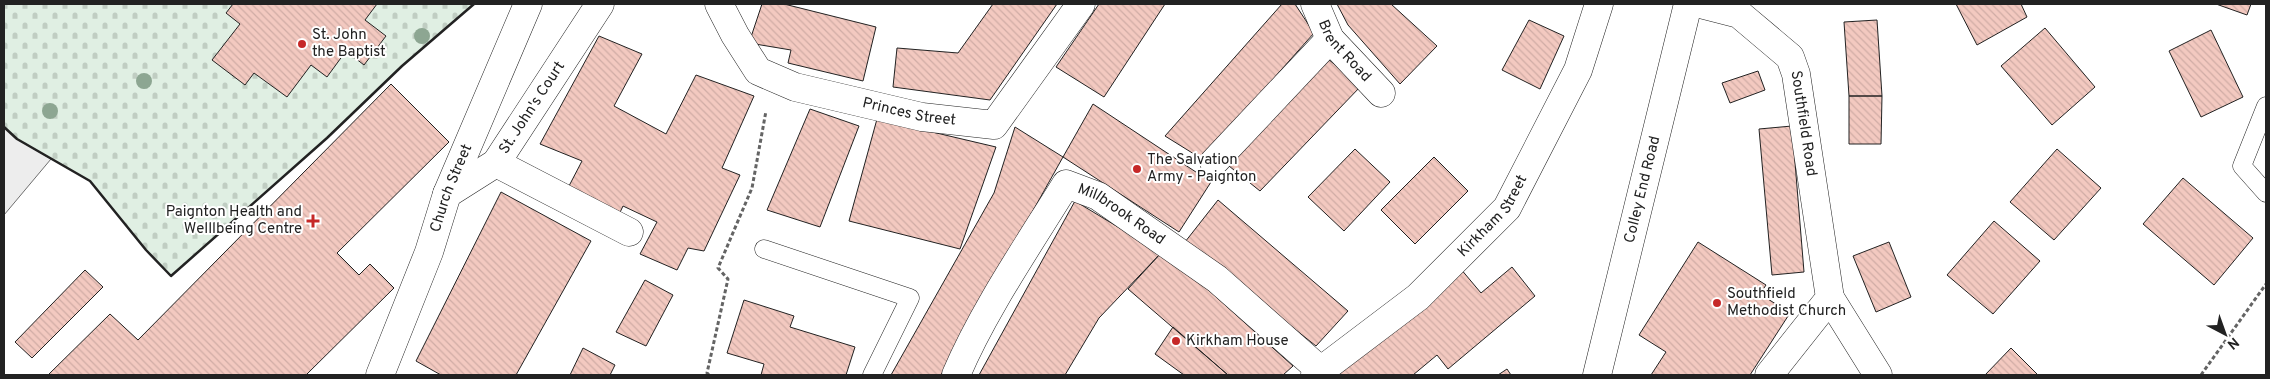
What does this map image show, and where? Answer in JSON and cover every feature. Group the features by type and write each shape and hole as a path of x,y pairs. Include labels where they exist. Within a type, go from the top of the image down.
{"street":[{"name":"Church Street","path":"380,375 429,252 448,194 528,4"},
{"name":"St. John's Court","path":"448,194 496,163 600,4"},
{"path":"719,4 735,35 758,71"},
{"name":"Princes Street","path":"758,71 794,87 922,117 994,125 1081,4"},
{"name":"Brent Road","path":"1315,4 1330,39 1381,93"},
{"name":"Kirkham Street","path":"1317,373 1418,297 1507,208 1578,70 1599,4"},
{"name":"Colley End Road","path":"1597,375 1688,4"},
{"name":"Southfield Road","path":"1700,4 1739,14 1790,57 1796,74 1830,298 1878,375"},
{"path":"1214,162 1330,39"},
{"path":"496,163 629,232"},
{"name":"Millbrook Road","path":"956,375 964,356 1066,184 1098,196 1217,279 1317,373"},
{"path":"1769,375 1830,298"}],"lane":[{"path":"2266,106 2242,166 2266,193"},
{"path":"764,249 910,298 872,375"}],"path":[{"path":"709,375 707,373 728,279 718,268 752,188 767,108 758,71"},
{"path":"2202,375 2266,284"}],"green space":[{"path":"4,4 474,4 402,66 327,138 171,276 146,250 90,181 17,139 4,127"}],"shaded area":[{"path":"4,127 17,139 51,159 4,215"}],"building":[{"name":"St. John the Baptist","path":"233,4 377,4 365,20 386,36 364,65 346,51 327,77 311,65 287,97 254,73 245,85 212,60 240,24 226,13"},
{"path":"762,4 784,4 876,27 863,81 788,63 791,50 749,43"},
{"path":"993,4 1057,4 990,100 893,87 897,48 958,53"},
{"path":"1099,4 1165,4 1104,97 1056,67"},
{"path":"1282,4 1295,4 1314,33 1202,159 1165,136"},
{"path":"1337,4 1391,4 1437,46 1400,84 1348,25"},
{"path":"1956,4 2021,4 2027,17 1977,45"},
{"path":"2216,4 2251,4 2247,15"},
{"path":"1529,20 1564,36 1540,89 1502,70"},
{"path":"1877,20 1882,96 1849,96 1844,22"},
{"path":"2045,28 2095,87 2052,125 2001,66"},
{"path":"2211,30 2243,97 2201,117 2169,51"},
{"path":"599,36 642,54 614,106 666,134 696,75 754,96 722,168 740,175 704,251 688,248 677,270 640,254 657,222 623,206 609,236 557,209 582,161 540,144"},
{"path":"1328,59 1361,86 1260,191 1229,166"},
{"path":"1758,71 1765,90 1730,103 1722,83"},
{"name":"Paignton Health and Welllbeing Centre","path":"391,84 449,142 337,253 359,275 370,264 394,288 306,375 48,375 110,314 138,340"},
{"path":"1849,96 1882,96 1881,144 1849,144"},
{"name":"The Salvation Army - Paignton","path":"1093,104 1211,182 1179,232 1063,157"},
{"path":"810,109 859,126 820,227 767,210"},
{"path":"877,119 996,147 960,249 849,221"},
{"path":"1792,126 1804,272 1772,275 1759,129"},
{"path":"1015,127 1063,157 941,375 891,375 994,193"},
{"path":"1355,149 1390,182 1344,231 1308,197"},
{"path":"2057,149 2101,188 2054,240 2010,202"},
{"path":"1434,157 1468,191 1415,244 1381,210"},
{"path":"2183,178 2253,238 2214,285 2143,224"},
{"path":"501,192 591,241 516,375 441,375 416,361"},
{"path":"1218,200 1348,311 1316,346 1185,242"},
{"path":"1075,201 1161,253 1099,318 1065,375 979,375"},
{"path":"1994,221 2040,261 1993,314 1947,275"},
{"name":"Southfield Methodist Church","path":"1698,242 1766,285 1760,294 1790,313 1750,375 1651,375 1666,352 1639,335"},
{"path":"1889,242 1911,297 1876,312 1853,256"},
{"path":"1161,253 1205,287 1293,366 1283,375 1228,375 1128,289"},
{"path":"1512,267 1535,296 1448,369 1437,355 1413,375 1331,375 1460,268 1481,293"},
{"path":"85,270 103,287 32,358 15,342"},
{"path":"645,280 673,295 646,346 616,332"},
{"path":"744,300 794,316 790,327 855,347 846,375 761,375 764,364 727,353"},
{"name":"Kirkham House","path":"1173,327 1228,375 1184,375 1155,354"},
{"path":"583,348 615,365 610,375 570,375"},
{"path":"2011,348 2038,375 1985,375"},
{"path":"1507,369 1511,375 1498,375"}],"wall":[{"path":"4,127 17,139 90,181 146,250 171,276 327,138 402,66 474,4"}],"place":[{"name":"St. John the Baptist","path":"302,44"},
{"name":"The Salvation Army - Paignton","path":"1137,169"},
{"name":"Paignton Health and Welllbeing Centre","path":"313,221"},
{"name":"Southfield Methodist Church","path":"1717,303"},
{"name":"Kirkham House","path":"1176,341"}]}
